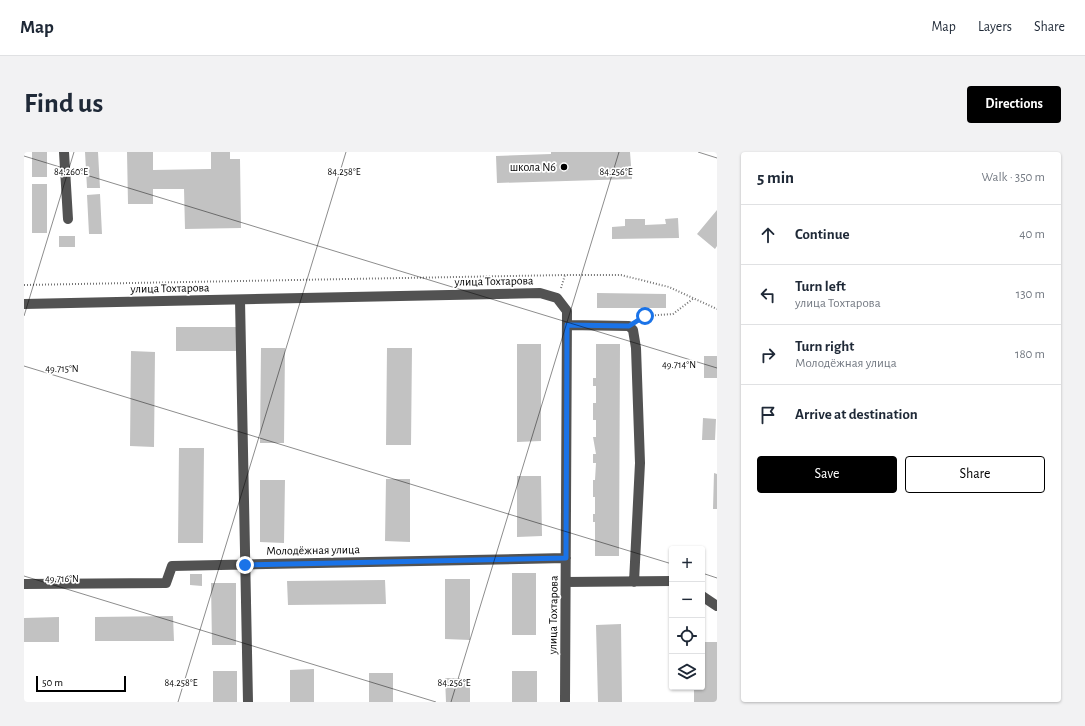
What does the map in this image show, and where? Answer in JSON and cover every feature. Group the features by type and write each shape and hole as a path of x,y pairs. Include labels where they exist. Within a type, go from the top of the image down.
{"street":[{"path":"64,152 68,219"},
{"name":"улица Тохтарова","path":"24,304 540,293 557,298 567,311 565,702"},
{"path":"240,300 248,702"},
{"path":"567,325 629,326 633,330 636,348 640,463 634,582"},
{"name":"Молодёжная улица","path":"24,584 166,583 172,566 566,558"},
{"path":"566,582 669,581"},
{"path":"705,598 717,606"}],"path":[{"path":"557,298 565,275"},
{"path":"24,285 621,275 670,287 717,308"},
{"path":"629,326 645,316 673,314 694,298"}],"building":[{"path":"32,152 47,152 47,177 32,177"},
{"path":"85,152 98,152 100,188 87,188"},
{"path":"127,152 153,152 153,170 211,169 211,152 230,152 230,159 240,159 241,228 185,229 184,189 153,189 153,204 128,204"},
{"name":"школа N6","path":"551,152 630,152 632,179 497,183 496,156 551,154"},
{"path":"32,184 47,184 47,233 32,233"},
{"path":"100,194 102,234 89,234 87,195"},
{"path":"717,210 717,246 715,249 697,234"},
{"path":"678,218 679,238 612,239 612,227 625,226 625,219 645,219 645,225 666,224 665,219"},
{"path":"59,236 75,236 75,247 59,247"},
{"path":"597,293 666,294 666,308 597,308"},
{"path":"176,327 239,327 239,351 176,351"},
{"path":"517,344 541,344 541,441 517,442"},
{"path":"596,344 620,344 619,556 595,556 595,522 593,522 593,514 595,514 595,497 593,497 593,480 595,480 596,463 593,463 593,454 596,454 593,437 596,437 596,420 593,420 593,403 596,403 596,386 593,386 593,378 596,378"},
{"path":"261,348 285,348 284,443 260,443"},
{"path":"387,348 412,348 411,445 386,445"},
{"path":"131,351 155,352 154,447 130,446"},
{"path":"704,356 717,356 717,378 704,378"},
{"path":"703,418 716,419 715,440 702,440"},
{"path":"179,448 204,448 203,543 178,543"},
{"path":"714,473 717,474 717,509 713,509"},
{"path":"517,476 541,476 542,536 517,537"},
{"path":"386,479 410,479 410,542 385,541"},
{"path":"260,480 285,480 284,543 260,542"},
{"path":"512,573 536,573 536,635 512,635"},
{"path":"190,574 202,574 202,586 190,585"},
{"path":"445,579 470,579 470,640 445,639"},
{"path":"385,580 386,604 288,605 287,581"},
{"path":"211,583 236,583 236,645 212,645"},
{"path":"173,616 174,641 95,641 95,617"},
{"path":"59,617 59,642 24,642 24,618"},
{"path":"621,624 622,702 598,702 596,625"},
{"path":"705,642 717,642 717,702 694,702 694,690 705,690"},
{"path":"314,669 314,702 290,702 290,670"},
{"path":"213,671 237,671 237,702 213,702"},
{"path":"512,671 537,671 537,702 512,702"},
{"path":"369,673 393,673 393,702 369,702"},
{"path":"445,678 470,678 470,702 446,702"}],"place":[{"name":"школа N6","path":"564,167"}],"route":[{"path":"245,565 566,558 567,325 629,326 645,316"}]}
